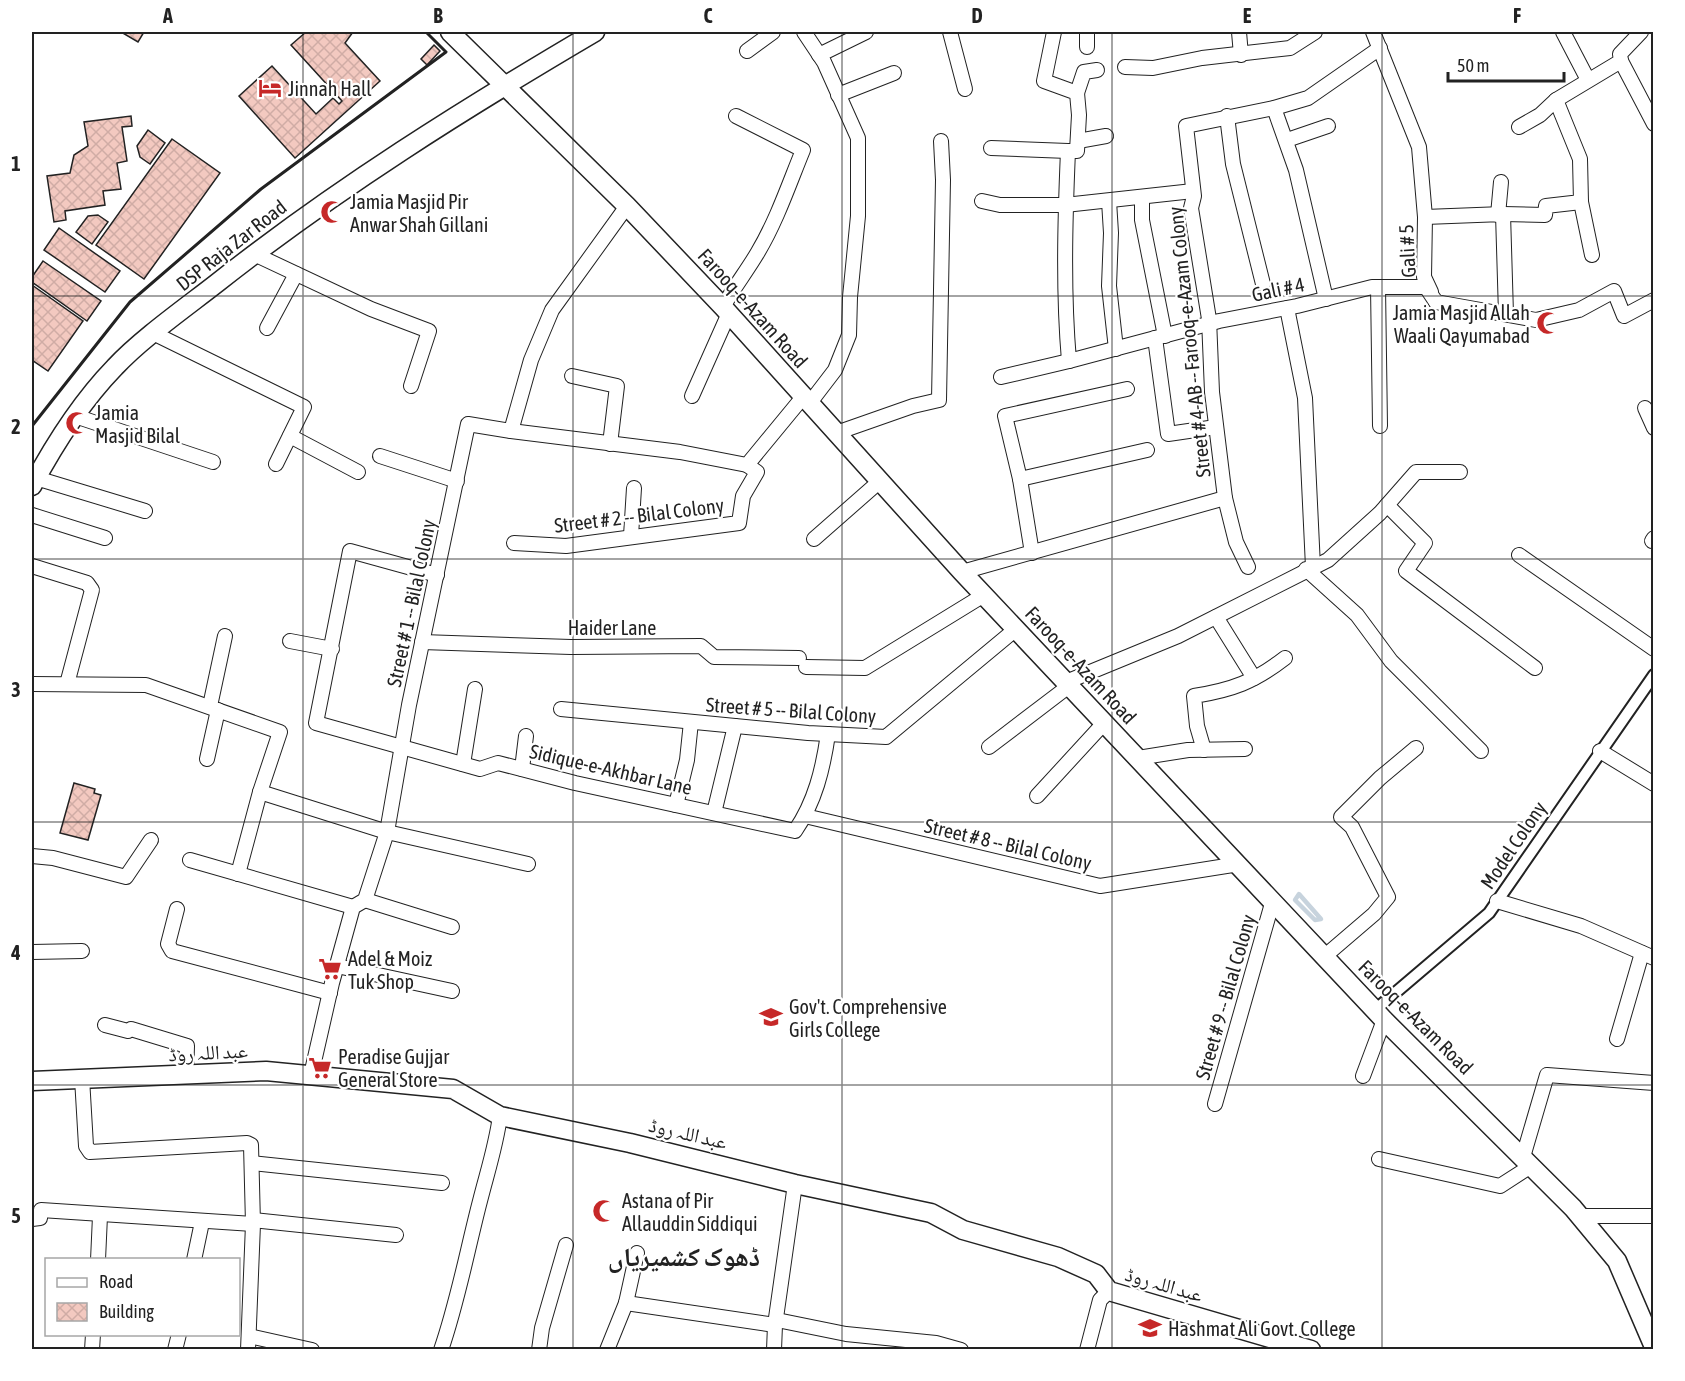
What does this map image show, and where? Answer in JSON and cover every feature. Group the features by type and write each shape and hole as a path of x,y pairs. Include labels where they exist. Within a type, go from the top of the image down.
{"street":[{"name":"Farooq-e-Azam Road","path":"450,32 627,206 726,310 962,572 1379,1015 1527,1161 1579,1216 1617,1261 1653,1347"},
{"name":"DSP Raja Zar Road","path":"34,482 59,436 115,366 254,254 418,139 595,32"},
{"path":"747,51 773,32"},
{"path":"627,206 552,310 531,360 511,431 680,452 747,465 835,370 849,335 850,297 858,216 858,138 819,55 804,32"},
{"path":"819,55 866,32"},
{"path":"950,32 964,89"},
{"path":"1054,32 1044,81 1077,93"},
{"path":"1087,32 1087,46"},
{"path":"1239,32 1241,55"},
{"path":"1125,67 1153,68 1202,58 1290,48 1315,32"},
{"name":"Gali # 5","path":"1373,32 1419,147 1425,216 1424,277 1436,302 1536,320 1579,310 1614,291 1624,316 1653,300"},
{"path":"1563,32 1588,81"},
{"path":"1641,32 1620,54 1653,124"},
{"path":"1263,284 1233,164 1227,116 1274,108 1308,98 1380,48"},
{"path":"1519,127 1540,114 1556,100 1622,61"},
{"path":"1069,361 1064,299 1065,205 1077,93 1084,72 1097,70"},
{"path":"838,95 894,74"},
{"path":"1556,100 1580,159 1581,202 1593,255"},
{"path":"1274,108 1287,140 1308,217 1326,299"},
{"name":"Street # 4-AB -- Farooq-e-Azam Colony","path":"962,572 1225,498 1216,427 1208,325 1191,208 1193,191 1186,126 1227,116"},
{"path":"692,396 738,279 758,253 803,150 736,117"},
{"path":"1287,140 1328,126"},
{"path":"991,148 1073,146 1106,136"},
{"path":"836,433 939,399 943,190 941,141"},
{"path":"1501,182 1500,214 1506,314"},
{"path":"982,201 1000,205 1065,205 1193,191"},
{"path":"1142,198 1142,220 1160,337 1168,434 1216,427"},
{"path":"1109,201 1111,234 1109,286 1120,348"},
{"path":"1425,216 1545,215 1546,206 1581,202"},
{"path":"254,254 371,309 429,331 411,386"},
{"path":"267,328 296,274"},
{"path":"1378,287 1380,426"},
{"name":"Gali # 4","path":"1001,377 1208,325 1378,287 1426,287 1436,302"},
{"path":"1287,308 1305,398 1310,568 1357,615 1391,661 1481,751"},
{"path":"155,334 301,405 304,410 276,464"},
{"path":"572,376 617,386 610,444"},
{"path":"1032,554 1020,479 1005,416 1127,389"},
{"path":"1645,408 1653,428"},
{"path":"75,416 213,462"},
{"name":"Street # 1 -- Bilal Colony","path":"311,1075 337,966 387,832 422,642 468,424 511,431"},
{"path":"290,436 357,471"},
{"path":"1020,479 1147,450"},
{"path":"380,456 457,481"},
{"name":"Street # 2 -- Bilal Colony","path":"514,543 566,546 739,523 743,496 757,472 747,465"},
{"path":"989,747 1068,684 1178,636 1328,560 1387,505 1416,472 1460,472"},
{"path":"814,539 880,481"},
{"path":"34,482 145,511"},
{"path":"631,536 634,488"},
{"path":"1225,498 1236,542 1248,567"},
{"path":"1387,505 1425,543 1406,571 1534,668"},
{"path":"32,515 105,538"},
{"path":"290,641 332,649 338,603 350,550 437,575"},
{"path":"1519,555 1653,649"},
{"path":"32,566 87,583 92,590 67,684"},
{"name":"Haider Lane","path":"422,642 571,647 700,646 714,657 865,668 984,595"},
{"path":"1216,617 1254,678"},
{"name":"Street # 5 -- Bilal Colony","path":"561,710 828,734 886,737 1016,629"},
{"path":"207,759 225,636"},
{"name":"Sidique-e-Akhbar Lane","path":"332,649 316,723 480,769 498,763 795,831 805,816"},
{"path":"1204,750 1197,726 1194,696 1231,690 1285,658"},
{"name":"Model Colony","path":"1379,1015 1489,913 1653,675"},
{"path":"32,684 146,686 280,732 260,792 238,874"},
{"path":"463,764 476,689"},
{"path":"676,805 687,760 691,722"},
{"path":"1037,796 1104,722"},
{"path":"714,813 735,726"},
{"path":"805,816 823,769 828,734"},
{"path":"522,769 526,736"},
{"path":"1325,956 1374,914 1388,897 1352,827 1341,817 1380,778 1416,748"},
{"path":"1138,758 1204,750 1245,750"},
{"path":"1600,752 1653,784"},
{"path":"260,792 387,832 528,864"},
{"name":"Street # 8 -- Bilal Colony","path":"805,816 1100,886 1239,864"},
{"path":"32,856 54,858 126,877 151,840"},
{"path":"190,860 452,927"},
{"name":"Street # 9 -- Bilal Colony","path":"1215,1104 1273,900"},
{"path":"1497,901 1581,926 1648,956 1617,1039"},
{"path":"177,909 168,944 172,951 330,993"},
{"path":"32,952 82,951"},
{"path":"337,966 452,992"},
{"path":"1363,1076 1379,1015"},
{"path":"105,1025 128,1031 130,1029 187,1046 186,1076"},
{"name":"عبد اللہ روڈ","path":"32,1081 266,1071 453,1089 500,1116 630,1143 773,1176 795,1184 931,1213 963,1230 1058,1257 1096,1274 1109,1291 1311,1350"},
{"path":"1378,1159 1500,1186 1527,1161 1547,1075 1653,1083"},
{"path":"82,1078 86,1146 90,1152 247,1143 251,1145 253,1222 248,1343 312,1350"},
{"path":"441,1350 457,1303 479,1202 497,1142 500,1116"},
{"path":"252,1163 442,1184"},
{"path":"774,1350 795,1184"},
{"path":"32,1219 40,1218 41,1210 202,1222 253,1222 396,1235"},
{"path":"98,1258 100,1216"},
{"path":"1579,1216 1653,1216"},
{"path":"194,1258 202,1222"},
{"path":"539,1350 542,1328 566,1245"},
{"path":"607,1350 626,1303 637,1253"},
{"path":"1087,1350 1100,1300 1109,1291"},
{"path":"626,1303 776,1322 846,1334 936,1344 961,1350"}],"building":[{"path":"121,32 144,32 138,42"},
{"name":"Jinnah Hall","path":"306,32 353,32 345,43 380,81 295,158 239,96 272,66 316,114 333,98 339,104 342,101 291,45"},
{"path":"434,45 440,51 427,65 421,59"},
{"path":"131,116 132,126 122,127 127,161 117,163 121,189 103,191 105,205 65,211 66,220 54,222 47,176 70,173 74,155 88,146 84,122"},
{"path":"148,130 165,143 150,164 140,157 137,146"},
{"path":"172,139 220,173 144,279 96,245"},
{"path":"98,215 108,222 92,244 76,232 88,216"},
{"path":"59,228 120,271 105,292 44,250"},
{"path":"43,261 101,301 87,321 32,282 32,277"},
{"path":"32,285 83,321 48,371 32,360"},
{"path":"74,783 95,789 94,793 101,795 88,840 60,833"}],"waterway":[{"path":"1299,894 1321,919 1315,920 1295,900 1299,894"}],"wall":[{"path":"32,426 130,302 261,189 446,52 426,32"}],"place":[{"name":"Jinnah Hall","path":"270,88"},
{"name":"Jamia Masjid Pir Anwar Shah Gillani","path":"332,212"},
{"name":"Jamia Masjid Allah Waali Qayumabad","path":"1548,323"},
{"name":"Jamia Masjid Bilal","path":"77,423"},
{"name":"Adel & Moiz Tuk Shop","path":"330,969"},
{"name":"Gov't. Comprehensive Girls College","path":"771,1017"},
{"name":"Peradise Gujjar General Store","path":"320,1068"},
{"name":"Astana of Pir Allauddin Siddiqui","path":"604,1211"},
{"name":"Hashmat Ali Govt. College","path":"1150,1328"}],"district":[{"name":"ڈھوک کشمیریاں","path":"684,1257"}]}
